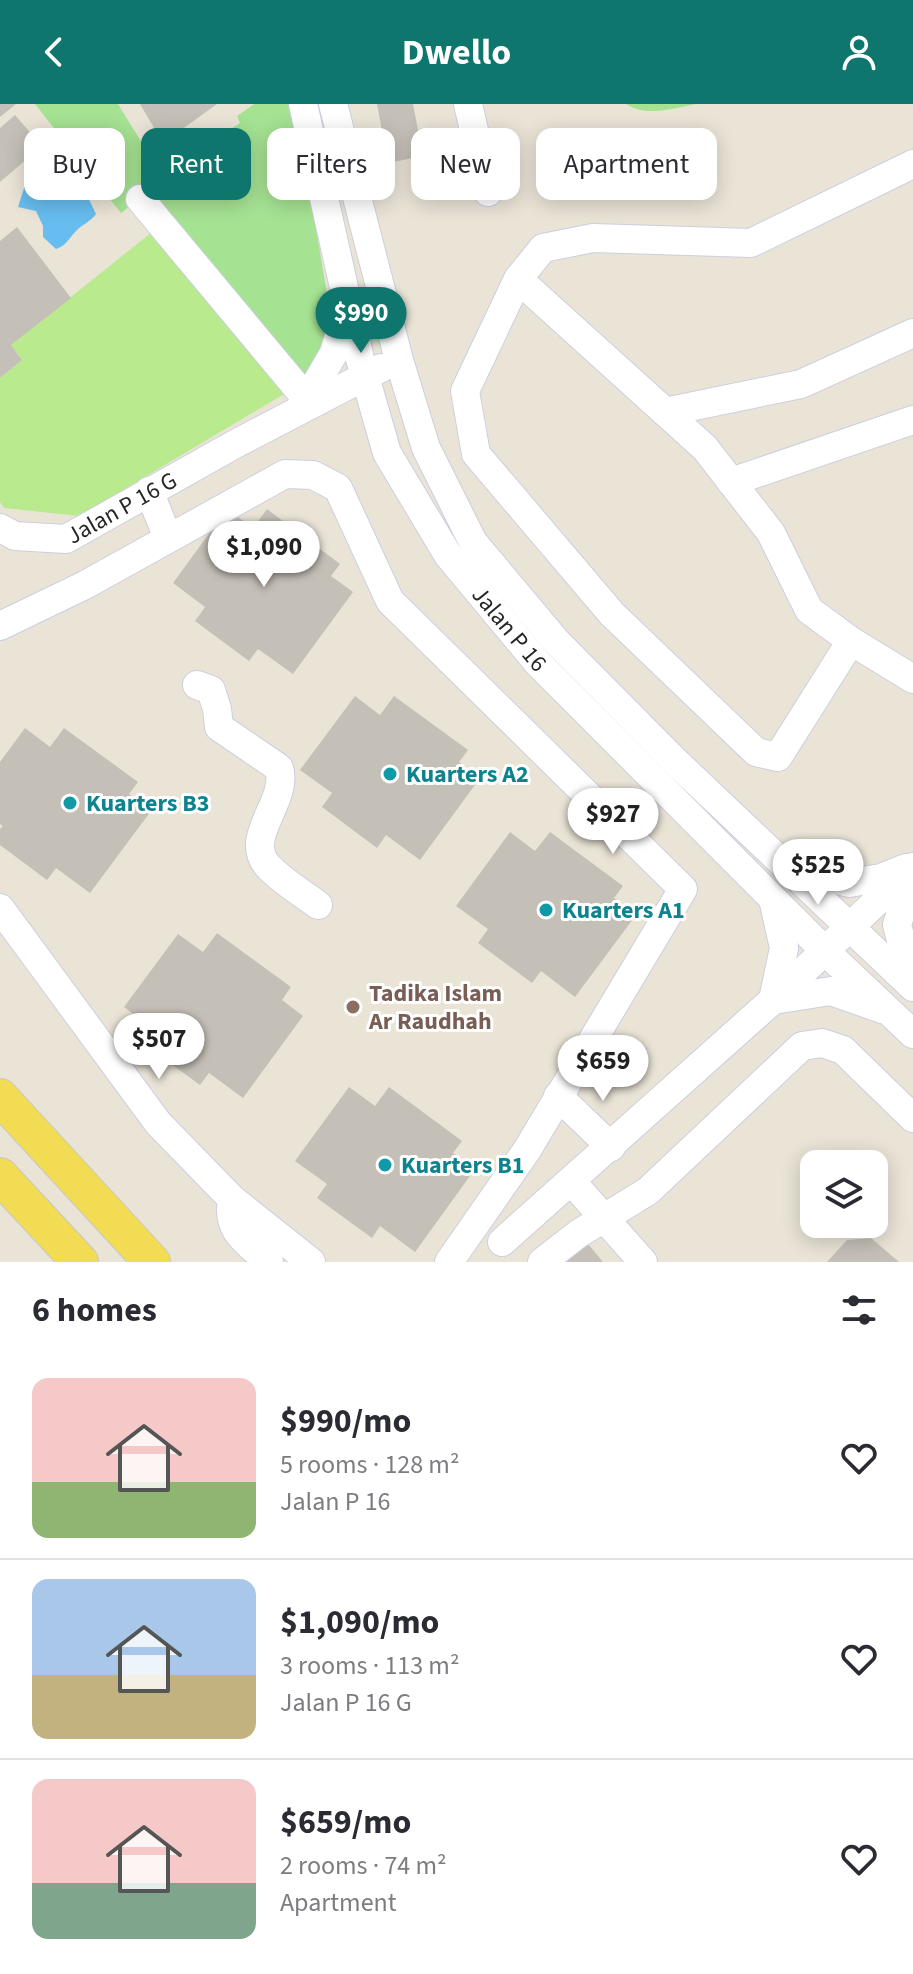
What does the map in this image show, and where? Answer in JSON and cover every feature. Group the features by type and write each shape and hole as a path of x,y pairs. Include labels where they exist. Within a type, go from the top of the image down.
{"main road":[{"path":"0,1097 152,1262"},
{"path":"0,1176 80,1262"}],"street":[{"name":"Jalan P 16","path":"303,104 363,368 387,453 448,555 537,662 825,951 913,1034"},
{"name":"Jalan P 16","path":"333,104 396,351 426,448 473,542 556,641 676,762 913,987"},
{"path":"468,104 473,128"},
{"path":"851,641 778,757 756,752 612,614 476,454 465,391 518,279 543,248 593,238 751,243 913,164"},
{"path":"140,199 310,392 362,416 383,440"},
{"path":"518,279 705,448 771,533 809,610 851,641 913,679"},
{"path":"310,392 334,353 348,304"},
{"path":"665,412 801,384 913,333"},
{"name":"Jalan P 16 G","path":"0,528 15,536 66,539 237,443 262,414 396,351"},
{"path":"731,482 913,420"},
{"path":"0,626 85,585 285,474 313,475 338,488 390,601 683,889 527,1150 449,1262"},
{"path":"149,491 168,538"},
{"path":"197,685 211,690 219,727 279,768 282,778 277,801 259,839 266,863 318,905"},
{"path":"787,867 849,883 881,878 913,866"},
{"path":"502,1242 773,1000 913,866"},
{"path":"913,873 897,925 913,975"},
{"path":"773,899 784,948 773,1000"},
{"path":"0,908 158,1123 232,1199 311,1262"},
{"path":"773,1000 831,991 890,1012"},
{"path":"542,1262 578,1234 648,1191 802,1046 822,1043 843,1050 913,1118"},
{"path":"558,1096 611,1147"},
{"path":"572,1182 643,1262"},
{"path":"232,1199 229,1215 236,1232 269,1262"}],"green space":[{"path":"35,104 118,104 141,141 141,197 121,213 111,200 125,200 125,128 54,128"},
{"path":"254,104 295,104 299,128 267,128 267,200 311,200 333,329 305,379 148,200 251,200 251,128 232,128 240,123 237,116"},
{"path":"626,104 695,104 651,111"},
{"path":"157,228 296,387 79,516 4,508 0,502 0,378 22,360 11,345"}],"water":[{"path":"24,188 24,200 89,200 96,214 56,249 43,237 43,226 36,211 18,207"}],"building":[{"path":"0,104 16,104 0,117"},
{"path":"140,104 217,104 184,128 154,128"},
{"path":"377,104 413,104 418,128 411,128 411,158 395,162 395,128 381,128"},
{"path":"15,115 26,128 24,161 0,182 0,128"},
{"path":"17,227 71,298 11,345 22,360 0,378 0,241"},
{"path":"227,509 253,528 267,509 340,564 331,576 353,592 293,674 258,649 249,661 195,621 205,607 173,583"},
{"name":"Kuarters A2","path":"355,696 380,715 394,696 468,750 459,762 480,778 420,860 386,835 377,848 322,807 332,793 300,770"},
{"name":"Kuarters B3","path":"25,728 50,747 64,728 138,782 129,794 151,811 90,893 56,868 47,880 0,845 0,829 3,826 0,824 0,762"},
{"name":"Kuarters A1","path":"510,832 535,851 550,832 623,886 614,898 636,915 575,997 541,971 532,983 478,943 488,929 456,906"},
{"path":"217,933 291,987 282,1000 303,1016 243,1098 209,1073 200,1085 145,1045 156,1031 124,1007 178,934 203,952"},
{"name":"Kuarters B1","path":"349,1087 375,1106 389,1087 462,1141 453,1153 475,1169 415,1252 380,1226 372,1238 317,1198 327,1184 295,1161"},
{"path":"871,1238 899,1262 827,1262 847,1240"},
{"path":"573,1243 588,1244 603,1262 551,1262"}],"place":[{"name":"Kuarters A2","path":"390,774"},
{"name":"Kuarters B3","path":"70,803"},
{"name":"Kuarters A1","path":"546,910"},
{"name":"Tadika Islam Ar Raudhah","path":"353,1007"},
{"name":"Kuarters B1","path":"385,1165"}]}
